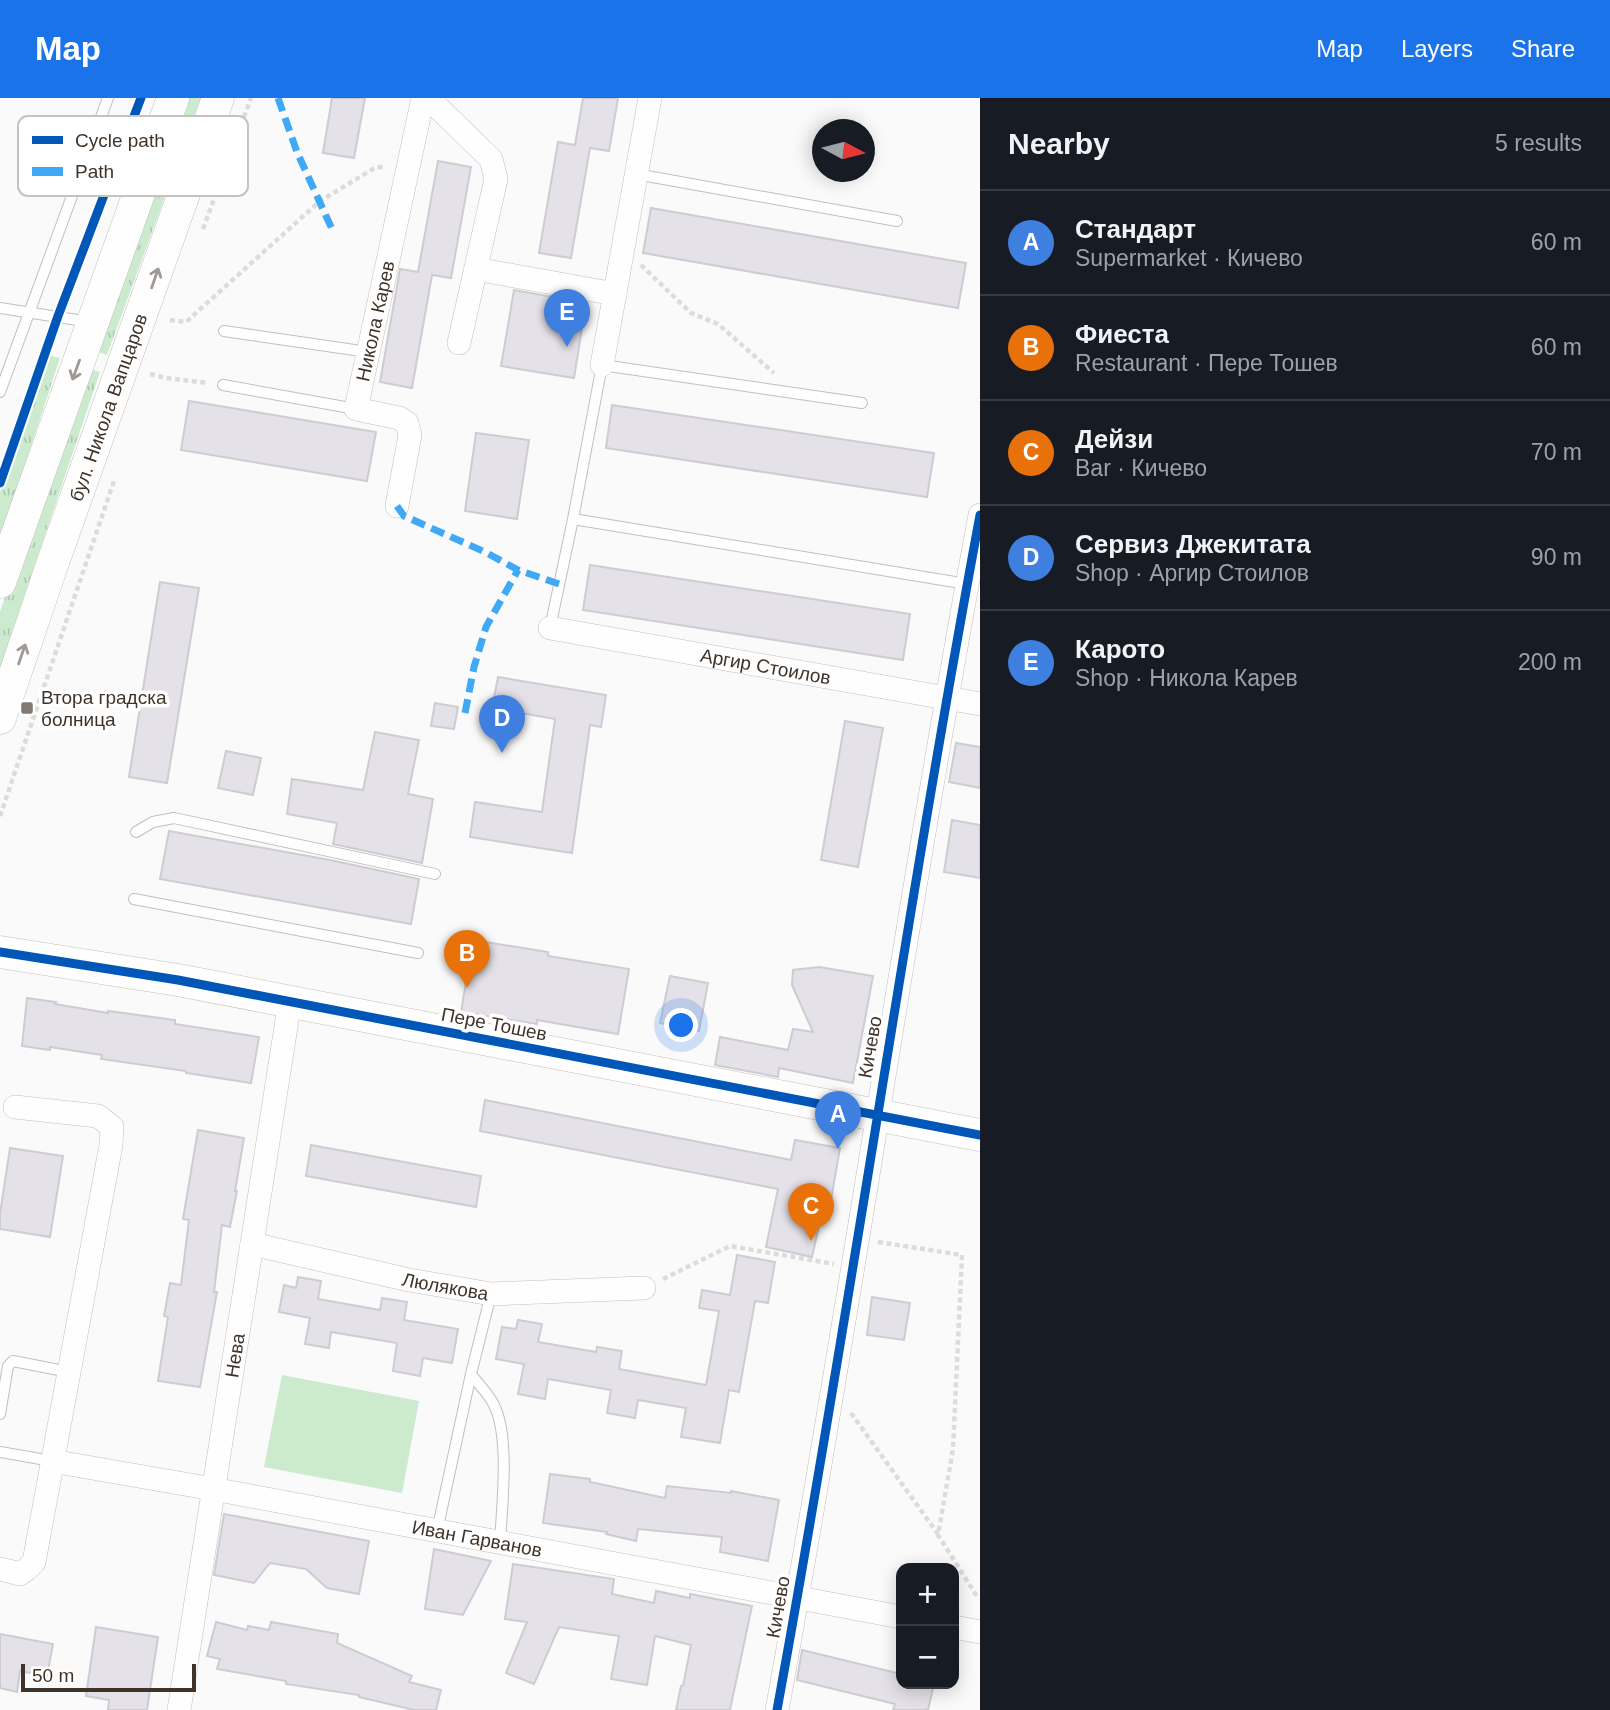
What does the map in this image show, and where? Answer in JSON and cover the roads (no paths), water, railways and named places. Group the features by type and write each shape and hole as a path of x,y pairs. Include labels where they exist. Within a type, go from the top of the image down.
{"street":[{"path":"167,116 173,98"},
{"name":"бул. Никола Вапцаров","path":"212,116 218,98"},
{"name":"Никола Карев","path":"397,506 410,435 407,424 399,418 356,409 423,98"},
{"path":"428,98 491,159 496,179 459,343"},
{"path":"602,365 650,98"},
{"path":"0,582 138,196"},
{"name":"бул. Никола Вапцаров","path":"0,718 183,196"},
{"path":"476,269 615,294"},
{"name":"Кичево","path":"777,1710 980,515"},
{"name":"Аргир Стоилов","path":"550,628 980,704"},
{"name":"Пере Тошев","path":"0,952 178,980 980,1135"},
{"name":"Нева","path":"181,1709 290,1001"},
{"path":"0,1569 20,1574 34,1562 111,1145 112,1127 98,1116 15,1107"},
{"name":"Люлякова","path":"252,1244 409,1280 491,1294 644,1288"},
{"name":"Иван Гарванов","path":"52,1461 896,1616"},
{"path":"959,1628 980,1632"}],"lane":[{"path":"101,116 108,98"},
{"path":"636,174 897,221"},
{"path":"0,392 72,196"},
{"path":"0,308 93,323"},
{"path":"223,331 368,352"},
{"path":"550,628 602,365 862,403"},
{"path":"223,385 356,409"},
{"path":"573,519 967,584"},
{"path":"136,832 153,821 174,818 435,874"},
{"path":"134,899 418,953"},
{"path":"437,1531 491,1294"},
{"path":"0,1414 8,1366 13,1361 69,1372"},
{"path":"471,1374 494,1405 502,1429 500,1542"},
{"path":"0,1452 52,1461"}],"place":[{"name":"Карото","path":"567,347"},
{"name":"Втора градска болница","path":"27,708"},
{"name":"Сервиз Джекитата","path":"502,753"},
{"name":"Фиеста","path":"467,988"},
{"name":"Стандарт","path":"838,1149"},
{"name":"Дейзи","path":"811,1241"}]}
